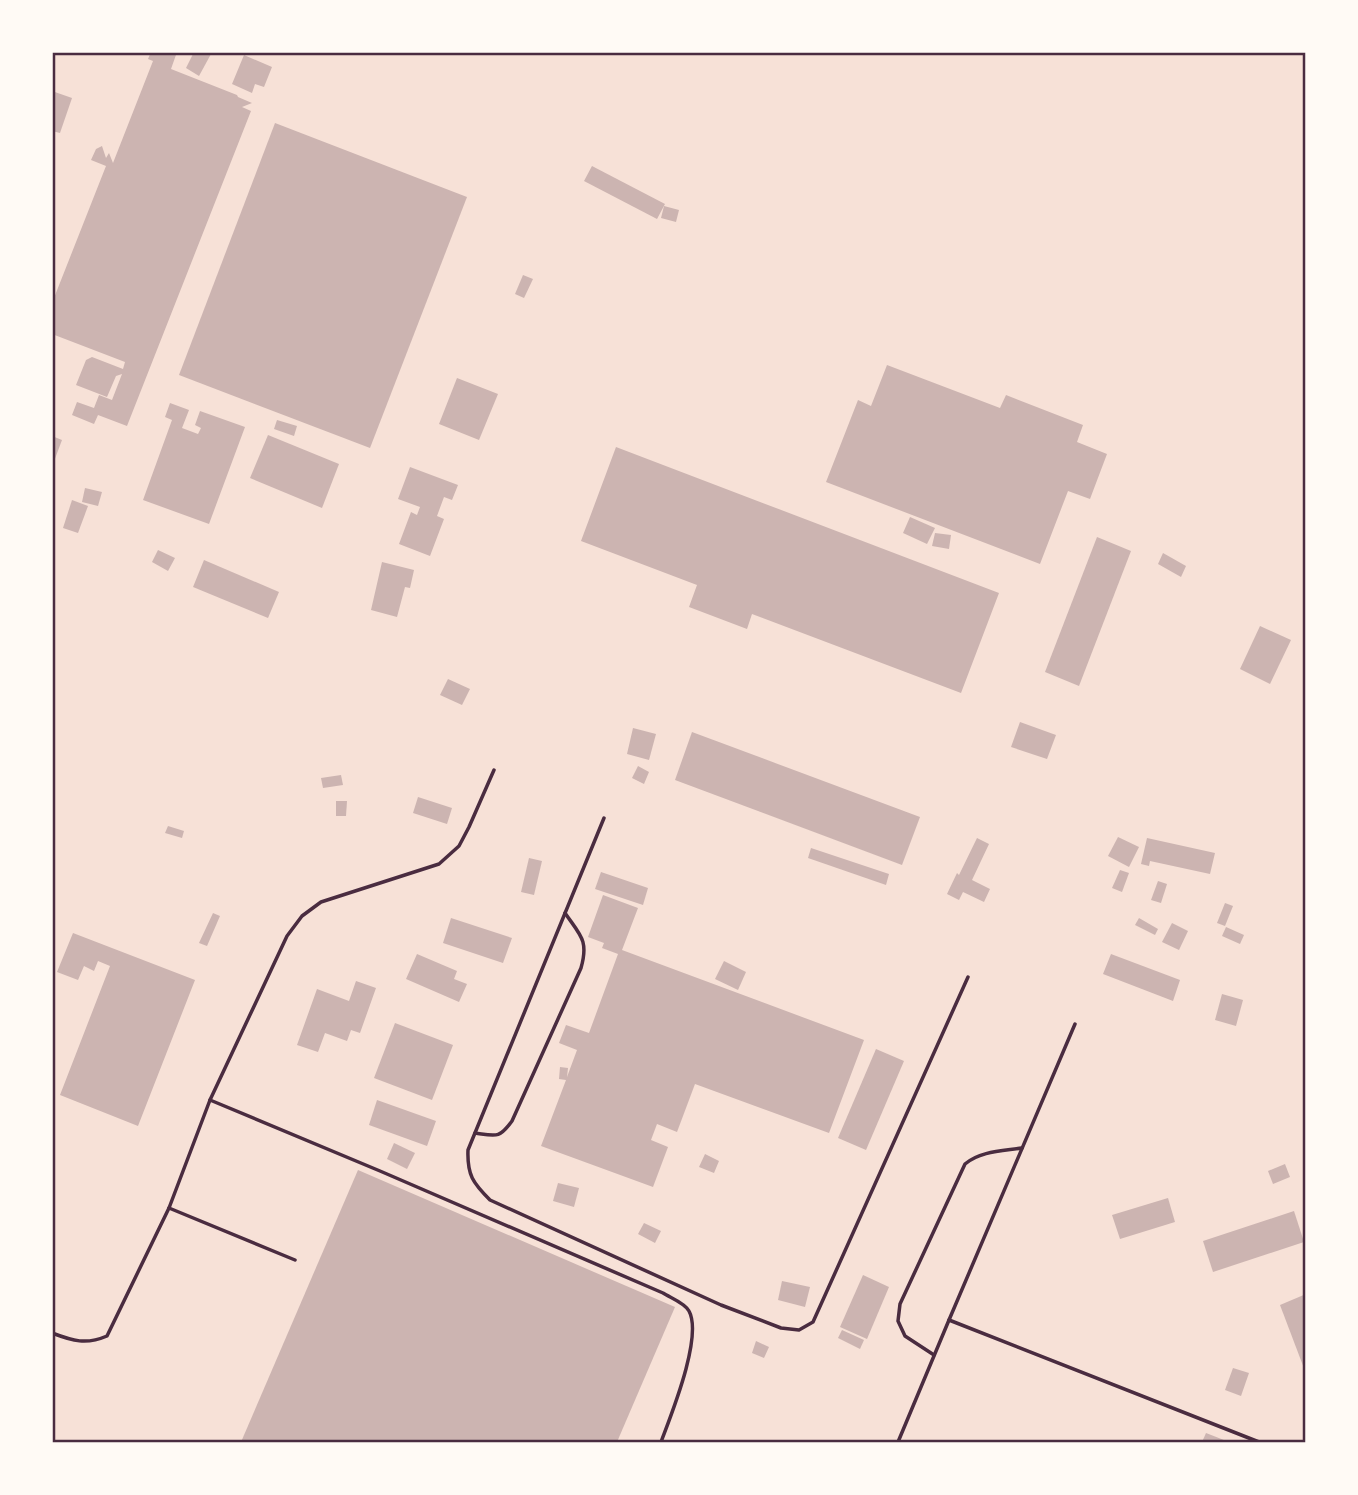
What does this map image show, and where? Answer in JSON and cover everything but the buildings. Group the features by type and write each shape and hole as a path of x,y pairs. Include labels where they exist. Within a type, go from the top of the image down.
{"lane":[{"path":"52,1333 74,1341 96,1341 107,1336 169,1208 211,1100 287,936 302,916 321,902 439,864 459,846 494,770"},
{"path":"604,818 468,1150 467,1167 474,1184 490,1200 721,1305 781,1328 799,1330 813,1322 968,977"},
{"path":"475,1133 496,1136 505,1131 512,1121 582,968 584,940 565,913"},
{"path":"898,1443 1075,1024"},
{"path":"211,1100 663,1293 688,1308 694,1337 677,1401 661,1443"},
{"path":"934,1355 905,1336 898,1321 900,1304 965,1164 982,1154 1022,1148"},
{"path":"169,1208 295,1260"},
{"path":"949,1320 1259,1443"}]}
